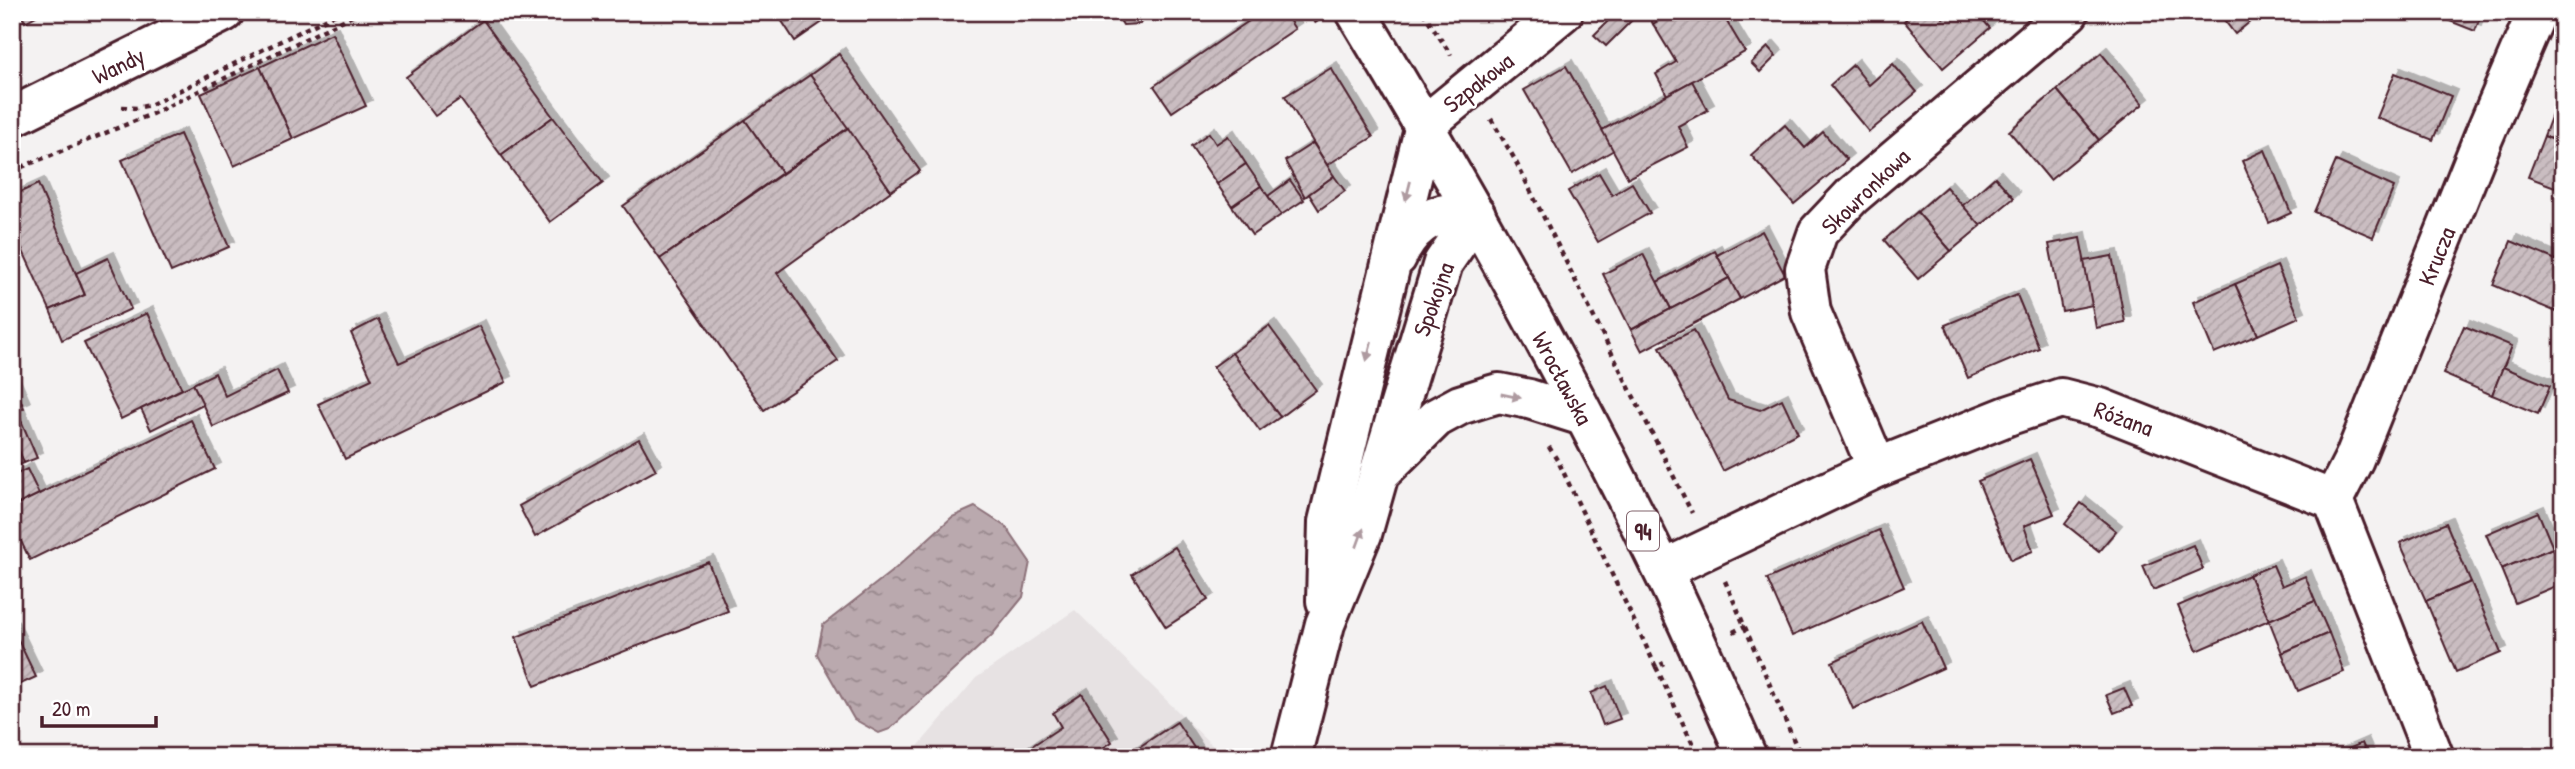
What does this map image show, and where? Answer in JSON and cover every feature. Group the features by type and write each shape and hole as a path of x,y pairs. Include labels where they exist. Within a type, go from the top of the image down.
{"street":[{"name":"Wandy","path":"12,117 224,12"},
{"name":"Wrocławska","path":"1356,12 1476,215 1583,416 1662,570 1747,757"},
{"name":"Szpakowa","path":"1425,125 1563,12"},
{"name":"Skowronkowa","path":"1877,468 1811,312 1805,269 1818,232 1852,196 2070,12"},
{"name":"Krucza","path":"2333,500 2354,459 2483,138 2537,12"},
{"name":"Spokojna","path":"1325,624 1328,522 1425,125"},
{"name":"Spokojna","path":"1292,757 1325,624 1362,534 1443,263 1476,215 1457,211 1444,213 1422,223 1399,251 1385,284"},
{"name":"Spokojna","path":"1379,474 1436,418 1460,405 1499,393 1529,399 1583,416"},
{"name":"Różana","path":"1662,570 1877,468 2010,415 2061,398 2100,408 2333,500"},
{"path":"2333,500 2434,757"}],"path":[{"path":"119,106 136,108 150,105 340,12"},
{"path":"12,171 152,114 360,12"},
{"path":"1423,12 1472,86 1514,158 1733,599 1801,757"},
{"path":"1656,667 1699,757"}],"shaded area":[{"path":"1075,610 1224,757 909,757 976,678"}],"water":[{"path":"975,507 1006,527 1030,562 1023,597 992,635 890,729 879,733 854,719 817,654 823,625 896,568 952,517"}],"building":[{"path":"20,12 43,12 25,22"},
{"path":"776,12 837,12 795,41"},
{"path":"1115,12 1146,12 1140,24 1123,25"},
{"path":"1262,12 1284,12 1295,29 1172,112 1154,86"},
{"path":"1617,12 1638,14 1606,46 1594,35"},
{"path":"1647,12 1672,12 1653,24"},
{"path":"1672,12 1721,12 1745,52 1667,95 1656,74 1676,62 1653,24"},
{"path":"1914,12 1937,12 1943,18 1950,12 1976,12 1990,28 1943,68 1904,21"},
{"path":"2218,12 2254,12 2257,16 2235,34"},
{"path":"2427,12 2482,12 2475,31"},
{"path":"483,20 553,117 501,155 460,99 435,116 406,77"},
{"path":"332,33 366,106 293,139 260,67"},
{"path":"1768,47 1776,56 1760,72 1751,63"},
{"path":"2101,53 2143,104 2099,140 2057,90"},
{"path":"839,54 920,171 891,191 810,75"},
{"path":"1893,64 1917,92 1869,132 1830,85 1853,65 1869,85"},
{"path":"1566,66 1614,150 1572,174 1524,90"},
{"path":"260,67 293,139 234,166 201,94"},
{"path":"1331,68 1373,137 1327,165 1285,96"},
{"path":"2395,73 2451,96 2433,140 2377,118"},
{"path":"810,75 848,128 782,173 745,120"},
{"path":"1692,81 1708,110 1678,126 1688,147 1628,178 1602,130"},
{"path":"2057,90 2099,140 2050,180 2009,131"},
{"path":"2559,96 2563,98 2563,144 2544,136"},
{"path":"553,117 603,183 550,222 501,155"},
{"path":"745,120 782,173 660,259 623,206"},
{"path":"1785,125 1805,148 1823,132 1847,160 1794,204 1751,155"},
{"path":"848,128 891,191 777,273 838,361 764,410 660,259"},
{"path":"1209,133 1216,144 1228,136 1246,164 1217,184 1191,146"},
{"path":"180,134 229,247 171,272 122,160"},
{"path":"2544,136 2563,144 2563,190 2528,177"},
{"path":"1313,143 1334,176 1305,197 1285,161"},
{"path":"2265,150 2291,213 2269,223 2242,161"},
{"path":"2336,161 2394,187 2373,237 2314,212"},
{"path":"1246,164 1261,186 1232,206 1217,184"},
{"path":"1599,173 1612,195 1632,183 1650,213 1598,242 1568,191"},
{"path":"1334,176 1345,191 1319,210 1309,194"},
{"path":"1995,177 2014,198 1980,226 1962,206"},
{"path":"1290,180 1304,200 1281,215 1268,196"},
{"path":"38,184 85,295 50,310 12,227 12,196"},
{"path":"1261,186 1281,215 1252,235 1232,206"},
{"path":"1946,187 1981,226 1951,251 1917,212"},
{"path":"1917,212 1951,251 1918,279 1884,240"},
{"path":"1762,231 1785,275 1740,299 1717,255"},
{"path":"2080,238 2093,305 2062,311 2049,244"},
{"path":"2511,241 2563,263 2561,314 2493,285"},
{"path":"1715,251 1729,278 1671,309 1657,282"},
{"path":"1643,254 1671,309 1631,330 1603,274"},
{"path":"2112,256 2125,322 2096,328 2084,261"},
{"path":"108,258 131,309 62,340 50,310 85,295 76,273"},
{"path":"2277,266 2299,317 2258,335 2235,284"},
{"path":"1729,278 1740,299 1642,351 1631,330"},
{"path":"2235,284 2258,335 2214,353 2193,302"},
{"path":"2017,295 2039,348 1968,378 1945,325"},
{"path":"147,313 182,389 121,419 84,343"},
{"path":"378,319 399,363 479,326 506,382 345,459 318,404 372,379 351,333"},
{"path":"1269,326 1316,390 1280,417 1232,353"},
{"path":"2464,326 2512,346 2492,395 2443,374"},
{"path":"1694,330 1728,400 1760,410 1782,399 1798,433 1723,471 1660,347"},
{"path":"1232,353 1280,417 1260,431 1213,367"},
{"path":"2503,367 2550,386 2538,414 2492,395"},
{"path":"277,370 288,393 213,427 193,384 215,373 225,396"},
{"path":"12,381 24,408 12,413"},
{"path":"193,384 203,404 151,430 141,409"},
{"path":"17,411 37,458 24,463 12,434 12,413"},
{"path":"191,420 215,469 30,560 12,523 12,507"},
{"path":"12,434 24,463 12,468"},
{"path":"639,439 656,470 535,537 519,506"},
{"path":"2030,459 2054,514 2024,526 2033,551 2011,560 1978,481"},
{"path":"27,469 39,494 12,507 12,476"},
{"path":"2081,503 2116,531 2099,551 2065,524"},
{"path":"2538,512 2553,548 2501,569 2486,534"},
{"path":"2446,523 2471,582 2426,601 2400,543"},
{"path":"1879,530 1904,587 1792,636 1767,579"},
{"path":"2193,545 2203,569 2153,590 2143,566"},
{"path":"1175,547 1208,600 1166,627 1132,574"},
{"path":"2553,548 2563,571 2563,583 2515,603 2501,569"},
{"path":"708,562 728,611 535,686 516,637"},
{"path":"2273,565 2282,586 2305,576 2315,601 2269,620 2249,575"},
{"path":"2249,575 2269,620 2197,651 2178,606"},
{"path":"2471,582 2501,653 2456,672 2426,601"},
{"path":"2315,601 2329,633 2282,653 2269,620"},
{"path":"1922,621 1943,668 1853,709 1832,662"},
{"path":"12,627 36,677 12,688"},
{"path":"2329,633 2344,672 2298,691 2282,653"},
{"path":"1607,686 1620,719 1603,725 1591,693"},
{"path":"2124,688 2132,706 2114,713 2106,695"},
{"path":"1082,694 1112,742 1089,757 1015,757 1061,727 1053,713"},
{"path":"1177,722 1200,757 1132,757 1130,753"},
{"path":"2362,743 2368,757 2330,757"}]}
